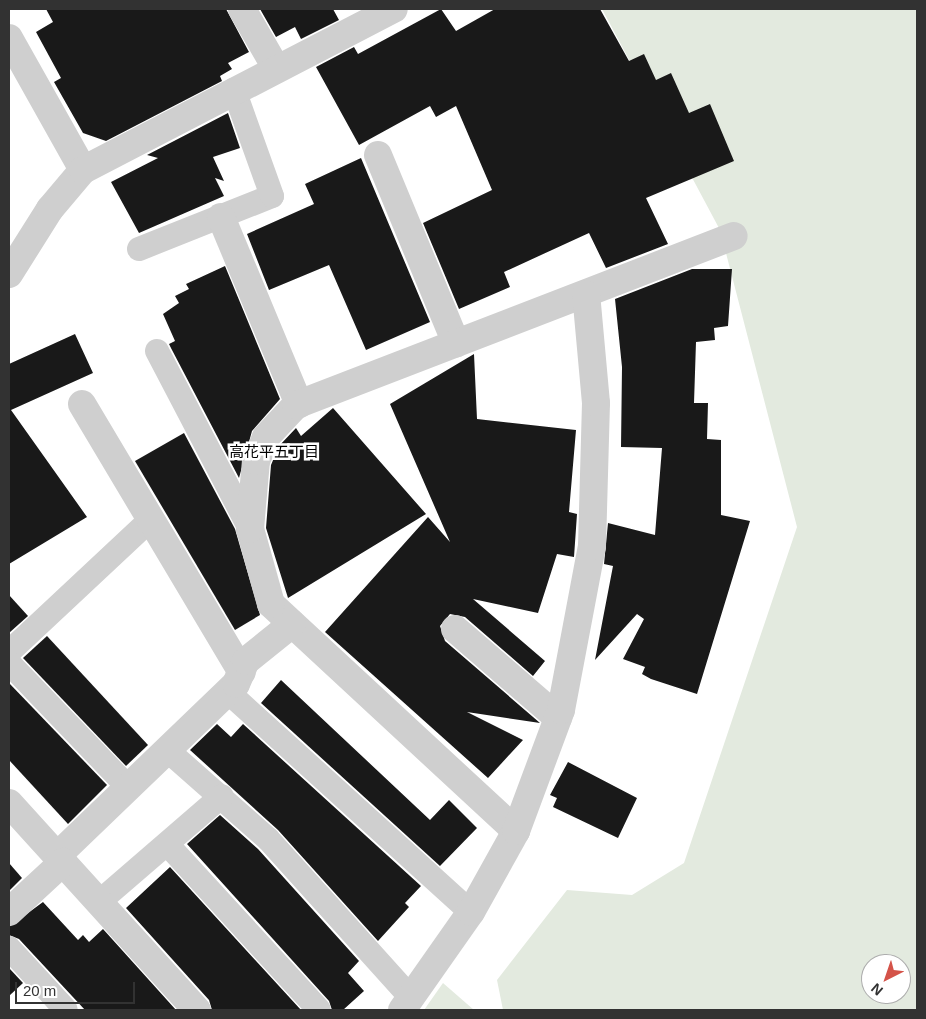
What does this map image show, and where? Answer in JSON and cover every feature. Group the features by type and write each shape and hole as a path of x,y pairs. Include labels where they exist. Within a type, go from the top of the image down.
{"street":[{"path":"242,9 276,68"},
{"path":"9,274 50,209 83,170 276,68 394,9"},
{"path":"9,38 83,170"},
{"path":"378,155 456,343"},
{"path":"221,218 299,404"},
{"path":"516,831 271,604 250,529 259,453 278,420 299,404 733,236"},
{"path":"407,1004 471,912 516,831 558,718 592,546 596,403 586,294"},
{"path":"82,404 151,520 235,682"},
{"path":"9,912 128,787 235,682 246,660 292,624"},
{"path":"455,629 558,718"},
{"path":"9,803 197,1010"}],"lane":[{"path":"139,249 182,228 221,218 272,196 234,90"},
{"path":"157,351 250,529"},
{"path":"128,787 10,649 151,520"},
{"path":"235,682 471,912"},
{"path":"167,750 222,796 268,839 407,1004"},
{"path":"99,902 222,796"},
{"path":"167,844 319,1010"},
{"path":"9,948 66,1010"}],"shaded area":[{"path":"602,9 917,9 917,1010 503,1010 497,980 567,890 632,895 684,863 797,527 720,230"},
{"path":"443,983 474,1010 424,1010"}],"building":[{"path":"46,9 226,9 249,52 228,63 232,69 220,76 222,81 106,141 83,133 54,82 61,78 36,32 53,22"},
{"path":"260,9 333,9 339,20 301,39 295,27 276,37"},
{"path":"441,9 456,31 495,9 600,9 629,61 644,54 656,80 671,73 689,113 710,104 734,161 646,198 668,244 606,268 589,233 504,272 510,287 459,309 423,223 492,190 456,106 436,117 430,106 359,145 316,67 354,47 358,54"},
{"path":"228,113 240,148 213,157 224,181 215,178 224,196 139,233 111,182 158,158 147,155"},
{"path":"361,158 430,322 366,350 329,265 269,290 247,234 314,204 305,184"},
{"path":"225,266 280,399 252,431 239,478 169,344 175,341 163,314 179,303 175,296 189,289 186,284"},
{"path":"692,269 732,269 728,326 714,328 715,340 696,342 694,403 708,403 707,439 721,440 721,515 750,521 697,694 651,679 642,674 645,667 623,659 644,619 637,614 595,660 613,566 604,564 608,523 655,535 662,448 621,447 622,367 615,299"},
{"path":"75,334 93,373 11,410 87,517 9,564 9,364"},
{"path":"474,354 477,419 576,430 569,512 577,514 574,557 557,554 538,613 473,599 545,661 533,676 465,617 450,614 440,626 445,641 540,723 467,712 523,740 488,778 325,632 428,517 450,542 390,404"},
{"path":"333,408 426,514 288,598 266,528 271,465 279,446 296,428 301,436"},
{"path":"184,433 235,529 260,615 235,630 135,461"},
{"path":"9,595 28,616 9,633"},
{"path":"47,636 148,745 126,766 23,658"},
{"path":"281,680 430,820 449,800 477,828 440,866 261,703"},
{"path":"9,683 107,785 68,824 9,760"},
{"path":"217,724 231,737 243,724 421,886 405,903 409,907 378,941 278,830 190,750"},
{"path":"568,762 637,798 618,838 553,807 557,798 550,795"},
{"path":"220,815 258,849 359,961 348,973 364,991 343,1010 332,1010 329,1001 187,844"},
{"path":"9,863 22,878 9,891"},
{"path":"170,867 301,1010 212,1010 209,1000 126,908"},
{"path":"43,902 78,940 83,935 89,942 103,929 176,1010 85,1010 19,939 9,935 9,927"},
{"path":"9,968 23,983 9,996"}],"district":[{"name":"高花平五丁目","path":"274,452"}]}
